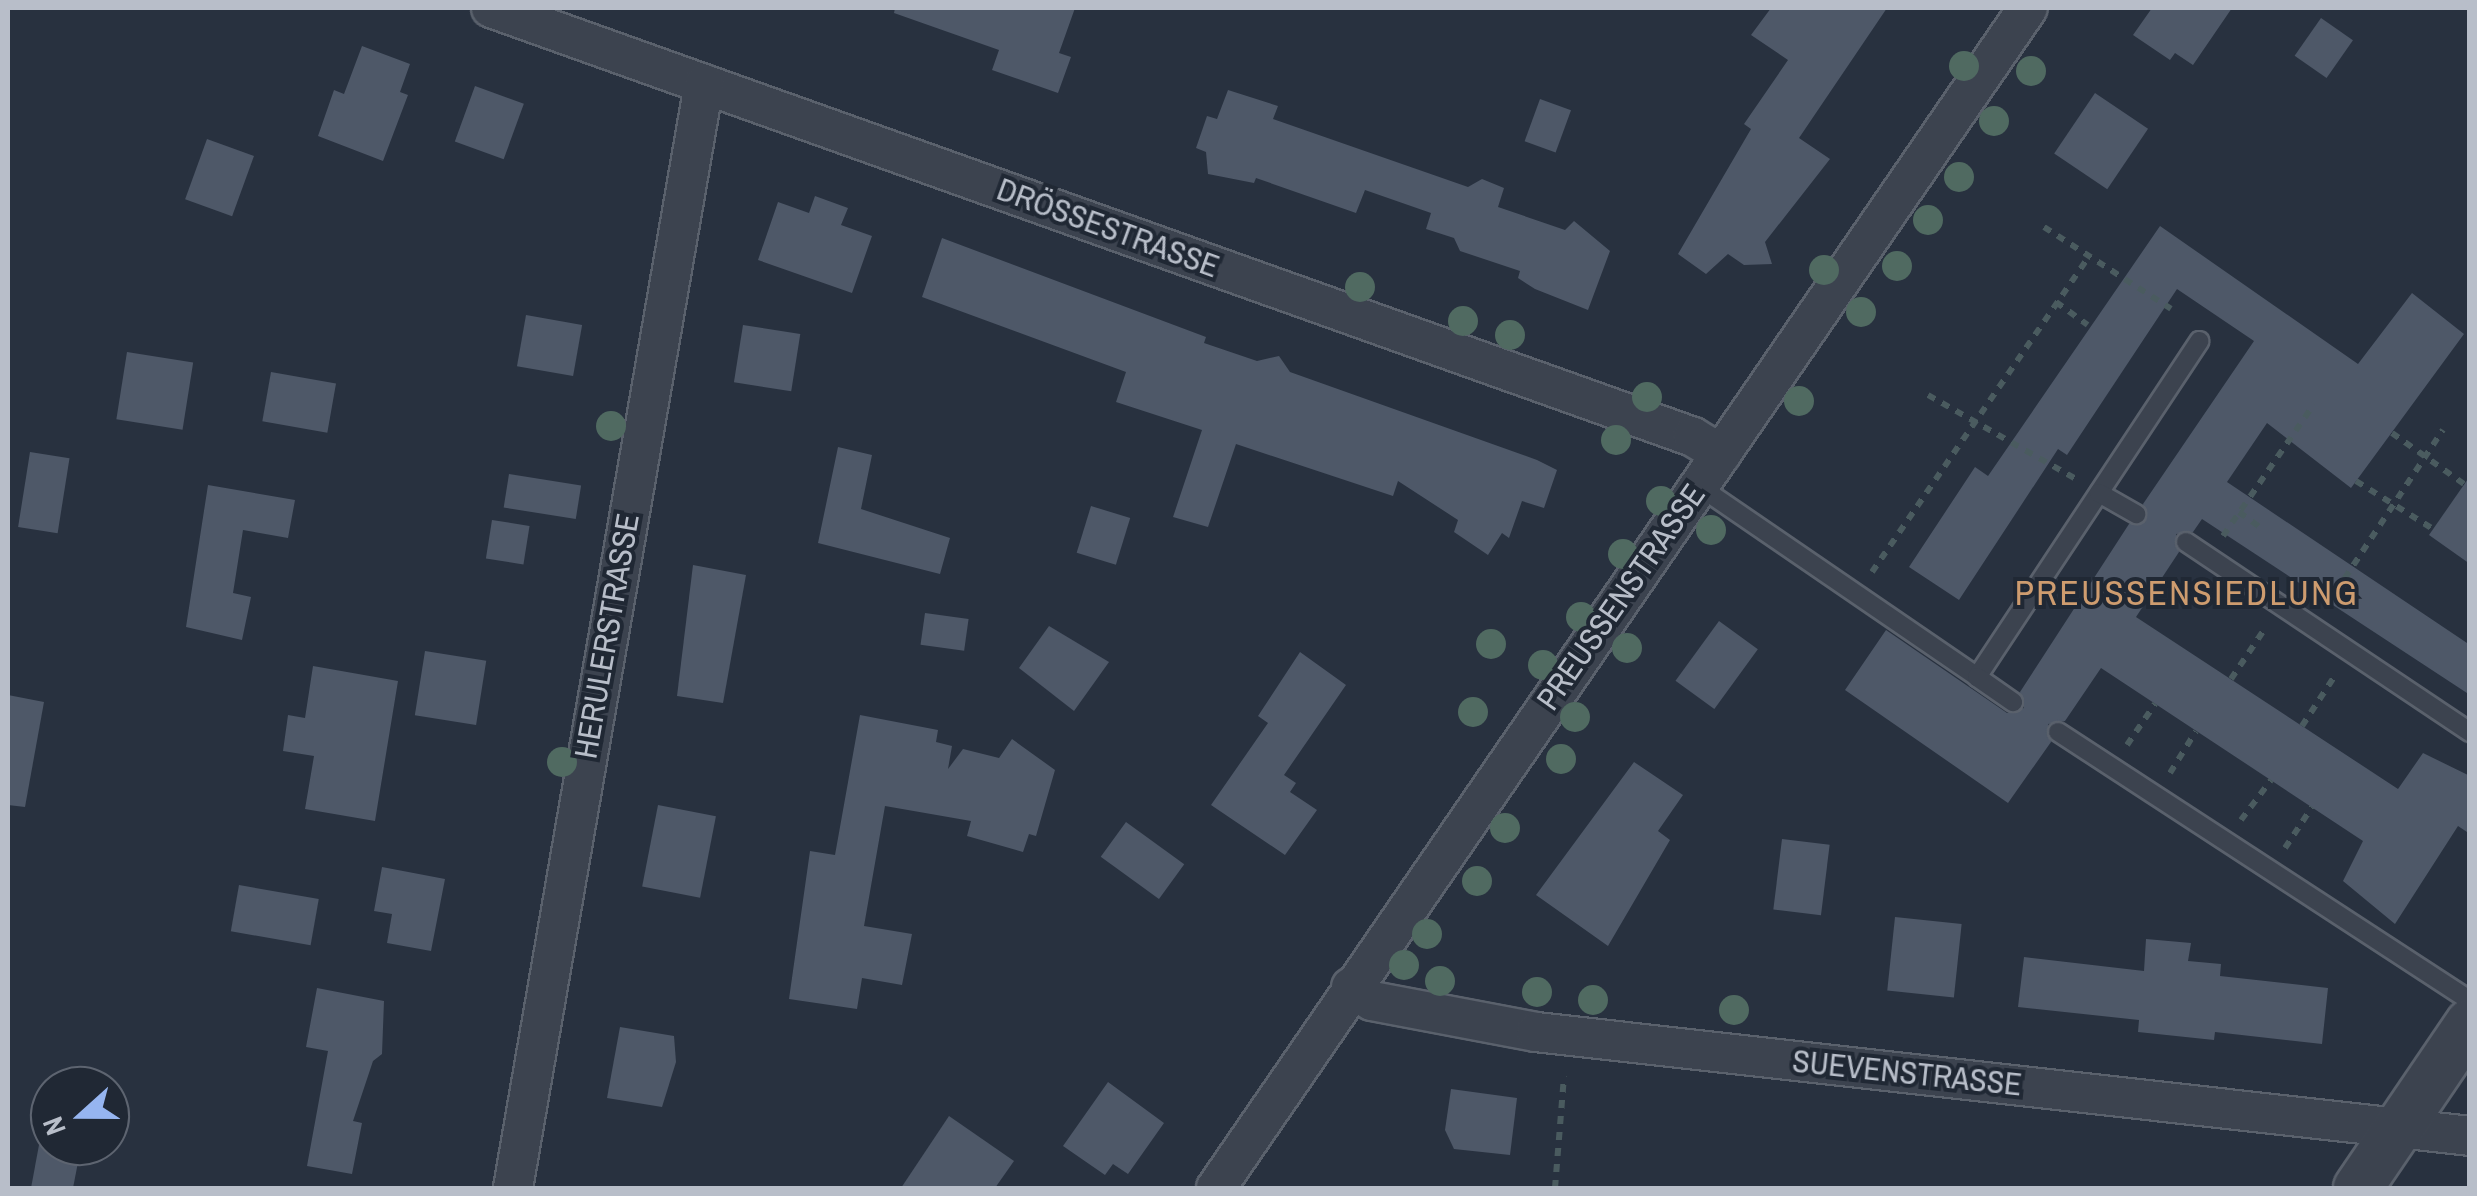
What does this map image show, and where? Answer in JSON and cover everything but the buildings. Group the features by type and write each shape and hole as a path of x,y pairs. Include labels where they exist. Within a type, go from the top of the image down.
{"street":[{"name":"DRÖSSESTRASSE","path":"491,8 1674,430 1722,454"},
{"name":"PREUSSENSTRASSE","path":"1216,1188 1350,987 1700,487 2028,8"},
{"name":"HERULERSTRASSE","path":"512,1188 704,84"},
{"name":"SUEVENSTRASSE","path":"1350,987 1372,1001 1536,1032 2470,1136"},
{"path":"2358,1188 2470,1022"}],"lane":[{"path":"1977,676 2198,341"},
{"path":"1700,487 2014,702"},
{"path":"2099,493 2136,514"},
{"path":"2186,542 2470,732"},
{"path":"2058,732 2470,1000"}],"path":[{"path":"2044,228 2171,309"},
{"path":"1857,594 2089,256"},
{"path":"2056,302 2088,325"},
{"path":"1928,395 2099,493"},
{"path":"2208,557 2314,404"},
{"path":"2312,626 2443,430"},
{"path":"2392,433 2464,484"},
{"path":"2356,481 2433,530"},
{"path":"2239,512 2262,528"},
{"path":"2231,679 2280,606"},
{"path":"2302,726 2350,652"},
{"path":"2112,767 2155,704"},
{"path":"2156,796 2196,731"},
{"path":"2225,840 2271,780"},
{"path":"2271,870 2312,807"},
{"path":"1555,1188 1565,1069"}],"district":[{"name":"PREUSSENSIEDLUNG","path":"2187,593"}]}
